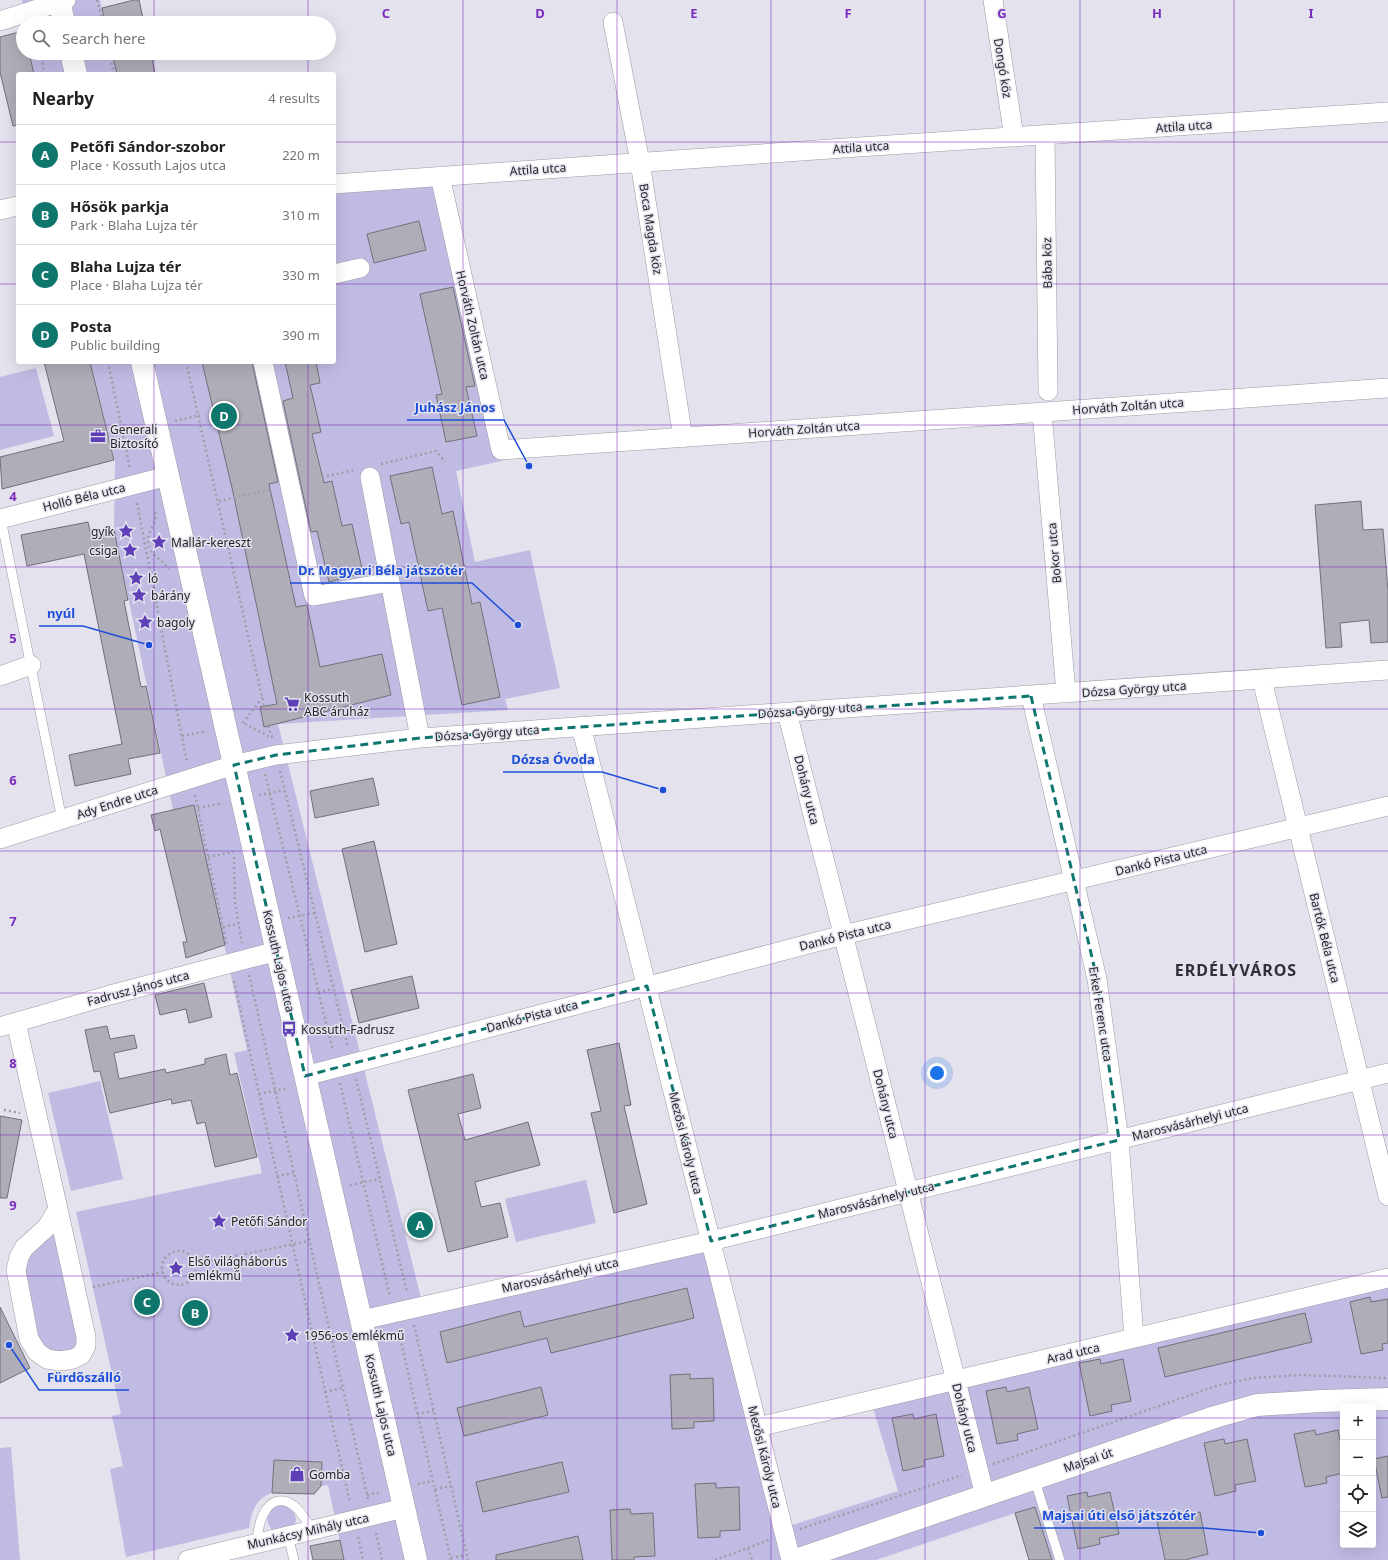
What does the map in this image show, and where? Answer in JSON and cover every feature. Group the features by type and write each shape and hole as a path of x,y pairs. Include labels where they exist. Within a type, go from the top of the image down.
{"street":[{"name":"Dongó köz","path":"993,0 1014,137"},
{"path":"0,21 62,1 63,16"},
{"name":"Boca Magda köz","path":"613,22 640,162 683,438"},
{"path":"73,60 76,72"},
{"name":"Attila utca","path":"336,184 1388,112"},
{"name":"Bába köz","path":"1046,135 1048,391"},
{"name":"Horváth Zoltán utca","path":"440,176 501,450 1388,388"},
{"path":"0,210 16,206"},
{"path":"336,274 360,268"},
{"name":"Kossuth Lajos utca","path":"142,364 416,1560"},
{"path":"263,364 314,596 390,582"},
{"name":"Bokor utca","path":"1042,412 1066,693"},
{"path":"369,470 420,738"},
{"name":"Holló Béla utca","path":"1,519 168,476"},
{"path":"0,676 31,665"},
{"name":"Dózsa György utca","path":"234,765 274,746 420,738 1388,670"},
{"name":"Bartók Béla utca","path":"1262,680 1388,1196"},
{"name":"Erkel Ferenc utca","path":"1031,696 1097,979 1119,1140 1134,1338"},
{"name":"Dohány utca","path":"787,712 984,1496"},
{"name":"Mezősi Károly utca","path":"581,726 791,1560"},
{"name":"Ady Endre utca","path":"0,839 234,765"},
{"name":"Dankó Pista utca","path":"306,1076 843,935 1388,806"},
{"name":"Fadrusz János utca","path":"8,1024 277,951"},
{"path":"8,1024 58,1209 86,1336 86,1346 81,1355 73,1359 60,1361 47,1359 37,1352 29,1339 16,1270 19,1257 24,1248 47,1227 58,1209"},
{"name":"Marosvásárhelyi utca","path":"362,1320 711,1241 1388,1073"},
{"name":"Arad utca","path":"758,1427 1388,1278"},
{"name":"Majsai út","path":"796,1560 1215,1417 1257,1405 1321,1400 1388,1399"},
{"name":"Munkácsy Mihály utca","path":"200,1559 258,1543 404,1508"}],"lane":[{"path":"1,519 62,820"},
{"path":"1034,1478 1060,1560"},
{"path":"258,1543 262,1516 269,1505 275,1502 288,1501 293,1504 306,1519 311,1530"},
{"path":"288,1536 294,1560"}],"path":[{"path":"97,0 101,16"},
{"path":"42,60 45,72"},
{"path":"111,60 114,72"},
{"path":"186,364 219,501 264,706"},
{"path":"322,477 369,470 436,451 445,462"},
{"path":"219,501 290,485"},
{"path":"263,697 243,723 274,746"},
{"path":"268,726 333,989 364,1182 402,1311 434,1410 468,1560"},
{"path":"271,793 318,992 344,1065 380,1179 402,1311 417,1414 451,1559 467,1555"},
{"path":"208,857 234,852"},
{"path":"300,916 314,913"},
{"path":"223,927 238,924"},
{"path":"318,992 333,989"},
{"path":"277,1176 294,1173"},
{"path":"332,1189 380,1179"},
{"path":"196,1264 309,1242"},
{"path":"181,1251 190,1255 196,1264 194,1276 191,1280 180,1285 169,1282 163,1272 163,1262 170,1254 175,1252 181,1251"},
{"path":"76,1291 163,1272"},
{"path":"313,1336 330,1332"},
{"path":"325,1392 343,1388"},
{"path":"417,1414 434,1410"},
{"path":"715,1560 978,1469"},
{"path":"435,1489 451,1486"},
{"path":"748,1548 752,1560"}],"highlighted area":[{"path":"1031,696 1097,979 1119,1140 711,1241 647,986 305,1076 234,765 276,755 420,738"}],"shaded area":[{"path":"22,0 100,0 103,16 23,16"},
{"path":"31,60 114,60 117,72 34,72"},
{"path":"441,176 510,459 456,471 475,562 530,550 560,688 505,699 508,710 278,724 423,1306 711,1242 791,1560 344,1560 328,1485 321,1486 322,1462 274,1460 272,1493 262,1498 255,1506 251,1516 249,1528 126,1557 110,1469 123,1466 112,1416 121,1414 76,1212 262,1173 234,1053 247,1050 194,805 173,810 114,530 115,460 91,364 336,364 336,192","holes":["277,704 278,724 265,727 260,707"]},
{"path":"36,368 54,436 0,450 0,377"},
{"path":"100,1081 123,1179 71,1191 48,1093"},
{"path":"586,1180 596,1223 516,1242 505,1199"},
{"path":"54,1218 81,1355 37,1351 19,1257"},
{"path":"1388,1278 1388,1399 1215,1418 1340,1405 1340,1548 1376,1548 1376,1404 1350,1404 1388,1400 1388,1560 1029,1560 1015,1513 876,1560 797,1560 783,1528 898,1491 871,1401"},
{"path":"11,1447 20,1560 0,1560 0,1448"},
{"path":"282,1504 294,1511 296,1519 295,1524 274,1532 268,1524 268,1516 273,1509"}],"building":[{"path":"139,0 142,16 104,16 102,8"},
{"path":"16,33 16,60 31,60 34,72 16,72 16,125 13,126 0,72 0,37"},
{"path":"114,60 152,60 155,72 117,72"},
{"path":"419,221 426,250 374,263 367,234"},
{"path":"453,287 475,386 466,387 477,436 446,442 436,395 442,394 420,294"},
{"path":"45,364 90,364 114,460 2,489 0,457 64,441"},
{"path":"202,364 252,364 278,482 269,484 296,607 307,605 320,667 382,654 391,695 264,727 260,707 277,704 233,492"},
{"path":"285,364 316,364 320,383 310,385 321,432 312,434 324,483 332,481 342,526 352,524 363,573 329,582 317,531 311,532 283,401 293,398"},
{"path":"432,467 442,514 453,511 472,604 480,602 500,697 462,705 442,608 428,611 409,522 401,524 390,476"},
{"path":"1361,501 1363,530 1383,529 1388,591 1388,642 1371,643 1369,620 1340,623 1342,647 1326,648 1315,505"},
{"path":"88,522 91,535 114,530 128,600 124,601 141,687 146,686 160,753 128,759 131,774 75,786 69,755 122,744 84,554 27,566 21,535"},
{"path":"373,778 379,805 315,818 310,791"},
{"path":"194,805 225,945 186,958 183,942 187,942 160,829 155,831 151,815"},
{"path":"374,841 397,944 365,952 342,849"},
{"path":"412,976 419,1008 359,1023 351,990"},
{"path":"204,983 212,1017 189,1023 186,1009 160,1015 155,995"},
{"path":"107,1026 110,1039 134,1035 137,1048 114,1053 119,1079 165,1069 166,1073 205,1064 205,1059 226,1054 230,1075 237,1073 257,1157 215,1167 205,1122 197,1124 191,1100 172,1104 171,1099 110,1113 100,1071 94,1072 85,1030"},
{"path":"619,1043 631,1105 624,1106 647,1204 614,1213 591,1113 601,1111 587,1050"},
{"path":"473,1074 481,1108 458,1114 465,1140 528,1122 540,1165 475,1182 481,1207 500,1203 508,1237 448,1252 408,1090"},
{"path":"0,1116 22,1120 7,1198 0,1198"},
{"path":"687,1288 694,1318 551,1353 547,1338 447,1363 440,1332 520,1311 524,1327"},
{"path":"1370,1297 1371,1302 1388,1299 1388,1343 1382,1344 1383,1350 1361,1354 1350,1302"},
{"path":"0,1307 30,1368 0,1383"},
{"path":"1305,1313 1312,1342 1165,1377 1158,1348"},
{"path":"1100,1359 1101,1364 1123,1359 1131,1401 1111,1405 1112,1411 1090,1416 1079,1363"},
{"path":"690,1374 690,1379 713,1378 714,1421 694,1422 694,1428 672,1429 670,1375"},
{"path":"541,1387 548,1415 464,1436 457,1408"},
{"path":"1006,1387 1007,1392 1029,1387 1038,1429 1017,1434 1018,1440 997,1444 986,1391"},
{"path":"913,1414 914,1419 936,1414 944,1456 924,1460 925,1466 903,1471 892,1418"},
{"path":"1315,1430 1316,1435 1338,1430 1340,1440 1340,1474 1326,1477 1327,1483 1305,1487 1294,1434"},
{"path":"1224,1439 1225,1444 1247,1439 1256,1481 1235,1485 1236,1491 1215,1496 1204,1443"},
{"path":"1388,1456 1388,1497 1382,1498 1376,1469 1376,1459"},
{"name":"Gomba","path":"274,1460 322,1462 321,1486 314,1494 272,1493"},
{"path":"562,1462 569,1492 483,1512 476,1482"},
{"path":"716,1483 716,1488 739,1487 740,1530 720,1531 720,1537 698,1538 695,1484"},
{"path":"1087,1492 1088,1497 1110,1492 1119,1534 1099,1538 1100,1544 1078,1549 1067,1496"},
{"path":"1035,1507 1052,1560 1029,1560 1015,1513"},
{"path":"630,1509 631,1514 653,1513 655,1556 634,1557 634,1560 612,1560 610,1510"},
{"path":"1177,1512 1177,1517 1200,1512 1208,1554 1188,1560 1165,1560 1156,1516"},
{"path":"578,1536 583,1560 496,1560 496,1555"},
{"path":"340,1540 344,1560 313,1560 310,1546"}],"place":[{"name":"Posta","path":"224,416"},
{"name":"Generali Biztosító","path":"98,436"},
{"name":"Juhász János","path":"529,466"},
{"name":"gyík","path":"126,531"},
{"name":"Mallár-kereszt","path":"159,542"},
{"name":"csiga","path":"130,550"},
{"name":"ló","path":"136,578"},
{"name":"bárány","path":"139,595"},
{"name":"bagoly","path":"145,622"},
{"name":"Dr. Magyari Béla játszótér","path":"518,625"},
{"name":"nyúl","path":"149,645"},
{"name":"Kossuth ABC áruház","path":"292,704"},
{"name":"Dózsa Óvoda","path":"663,790"},
{"name":"Kossuth-Fadrusz","path":"289,1029"},
{"name":"Petőfi Sándor","path":"219,1221"},
{"name":"Petőfi Sándor-szobor","path":"420,1225"},
{"name":"Első világháborús emlékmű","path":"176,1268"},
{"name":"Blaha Lujza tér","path":"147,1302"},
{"name":"Hősök parkja","path":"195,1313"},
{"name":"1956-os emlékmű","path":"292,1335"},
{"name":"Fürdőszálló","path":"9,1345"},
{"name":"Gomba","path":"297,1474"},
{"name":"Majsai úti első játszótér","path":"1261,1533"}],"district":[{"name":"ERDÉLYVÁROS","path":"1236,970"}]}
